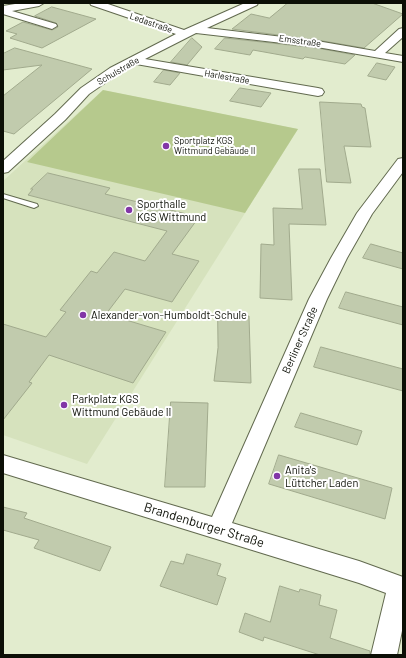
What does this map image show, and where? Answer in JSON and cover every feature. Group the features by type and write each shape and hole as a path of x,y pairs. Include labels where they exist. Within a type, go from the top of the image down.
{"street":[{"path":"3,10 40,3"},
{"name":"Ledastraße","path":"95,3 191,32"},
{"name":"Schulstraße","path":"3,168 85,91 114,71 253,3"},
{"path":"3,10 52,26"},
{"path":"378,54 403,31"},
{"name":"Emsstraße","path":"191,32 278,38 403,59"},
{"name":"Harlestraße","path":"136,61 318,92"},
{"name":"Berliner Straße","path":"218,529 318,299 339,258 365,213 403,162"},
{"name":"Brandenburger Straße","path":"3,464 359,572 401,588"},
{"path":"384,655 401,588"}],"lane":[{"path":"3,196 34,206"}],"shaded area":[{"path":"103,90 298,129 87,464 3,435 3,181"},
{"name":"Sportplatz KGS Wittmund Gebäude II","path":"103,90 298,129 245,213 27,162"}],"building":[{"path":"288,3 372,3 403,14 364,48 317,40 232,29 251,14 269,18"},
{"path":"52,7 96,19 42,48 10,38 17,34 6,31 23,22 52,30 58,27 56,23 35,16"},
{"path":"192,38 202,47 187,65 171,62"},
{"path":"225,38 317,48 355,55 345,64 305,57 303,59 253,50 250,55 215,49"},
{"path":"15,48 92,69 14,134 3,131 3,96 42,65 3,70 3,54"},
{"path":"377,63 395,67 386,80 368,76"},
{"path":"164,70 180,73 170,85 154,82"},
{"path":"240,88 271,93 261,107 230,101"},
{"path":"320,102 361,104 362,107 365,108 371,147 344,146 351,183 327,182"},
{"path":"299,169 320,169 326,225 289,224 292,300 260,298 261,244 274,245 273,208 302,209"},
{"name":"Alexander-von-Humboldt-Schule","path":"48,173 110,188 105,194 199,217 172,254 199,261 172,302 125,289 106,314 166,332 133,383 49,355 29,382 32,383 3,420 3,324 46,337 66,312 60,310 91,271 97,273 114,252 145,261 167,231 28,195 33,189 31,189"},
{"path":"371,244 403,253 403,269 363,258"},
{"path":"346,292 403,307 403,325 339,308"},
{"path":"218,315 249,316 251,383 214,381 218,348"},
{"path":"321,347 403,369 403,391 314,367"},
{"path":"171,402 208,403 205,487 165,487"},
{"path":"301,413 362,431 357,445 295,427"},
{"path":"279,455 392,488 385,519 269,484"},
{"path":"3,507 27,513 24,518 111,547 100,571 34,548 39,540 3,530"},
{"path":"187,554 221,564 217,575 226,578 217,605 160,586 171,561 183,564"},
{"path":"280,586 299,592 300,589 321,595 319,605 337,610 330,638 370,651 370,655 320,655 264,637 263,641 239,632 245,613 270,622"}],"place":[{"name":"Sportplatz KGS Wittmund Gebäude II","path":"166,146"},
{"name":"Sporthalle KGS Wittmund","path":"129,210"},
{"name":"Alexander-von-Humboldt-Schule","path":"83,315"},
{"name":"Parkplatz KGS Wittmund Gebäude II","path":"64,405"},
{"name":"Anita's Lüttcher Laden","path":"277,476"}]}
